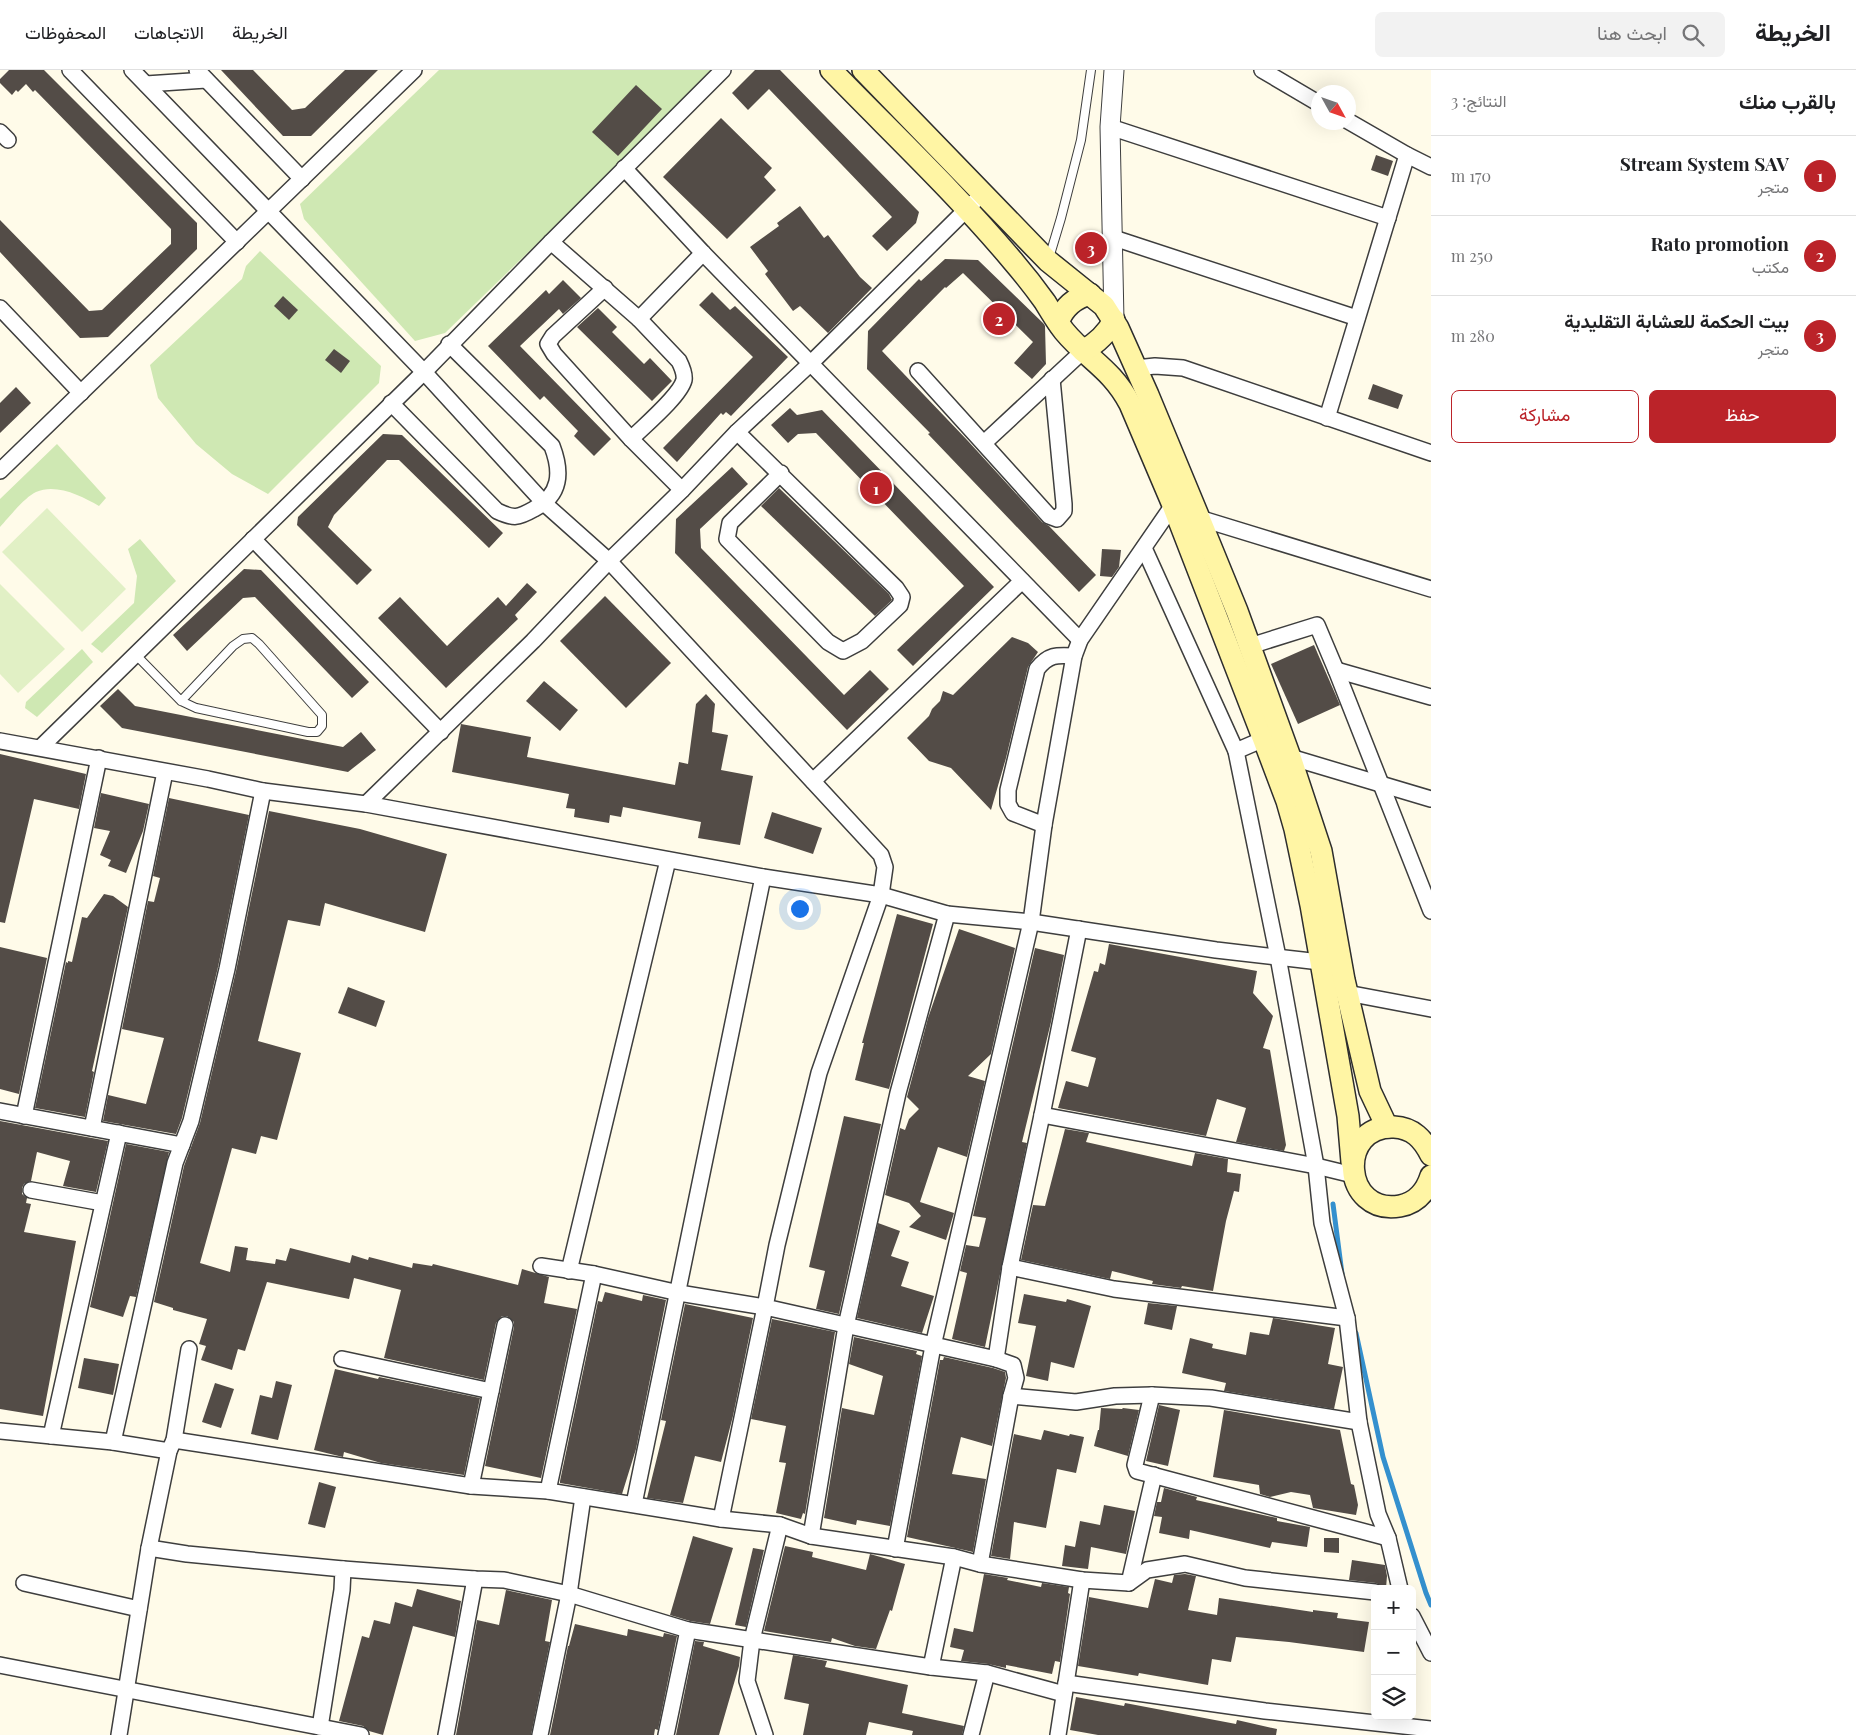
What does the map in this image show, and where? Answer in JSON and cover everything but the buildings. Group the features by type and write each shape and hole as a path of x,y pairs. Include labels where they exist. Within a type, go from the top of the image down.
{"main road":[{"path":"831,70 967,209 1024,274 1058,322 1083,350 1109,373 1124,392 1139,399 1199,518 1250,646 1295,829 1311,905 1348,1116 1353,1169 1358,1188 1367,1198 1378,1205 1392,1207 1405,1205 1423,1202 1431,1176"},
{"path":"863,70 1048,261 1104,306 1114,320 1136,368 1139,399 1173,505 1273,736 1290,757 1321,850 1347,993 1370,1091 1386,1127"},
{"path":"1058,322 1071,303 1090,294"},
{"path":"1083,350 1091,347 1104,335 1114,320"},
{"path":"1353,1169 1356,1150 1361,1141 1377,1130 1386,1127 1401,1127 1415,1133 1425,1143 1431,1155"}],"street":[{"path":"70,70 237,242"},
{"path":"132,70 424,372 544,504 609,561 880,855 885,867 881,895 819,1073 777,1245 721,1519"},
{"path":"0,471 414,70"},
{"path":"41,747 424,372 449,344 723,70"},
{"path":"1114,70 1110,127 1114,238 1114,320"},
{"path":"1262,70 1311,100"},
{"path":"146,84 201,75 302,179"},
{"path":"1356,126 1407,155 1431,166"},
{"path":"1110,127 1388,218"},
{"path":"1327,418 1407,155"},
{"path":"624,168 703,253 1080,640"},
{"path":"366,804 526,648 737,432 811,364 982,194"},
{"path":"1114,238 1357,318"},
{"path":"551,242 639,319 679,362 684,378 680,390 631,439"},
{"path":"639,319 703,253"},
{"path":"605,288 553,336 548,344 554,354 631,439 682,490"},
{"path":"0,308 81,392"},
{"path":"391,403 497,511 508,516 519,517 544,504 554,492 558,475 557,460 552,446 449,344"},
{"path":"984,443 1083,350"},
{"path":"1136,368 1155,366 1183,368 1431,453"},
{"path":"918,371 1049,516 1057,519 1064,511 1064,504 1052,379"},
{"path":"737,432 781,473 896,588 902,598 900,605 862,641 843,651 828,642 727,539 730,523 781,473"},
{"path":"894,1549 932,1346 1031,922 1044,825 1074,656 1080,640 1173,505"},
{"path":"1199,518 1431,588"},
{"path":"253,539 441,732"},
{"path":"1144,548 1236,750 1278,957 1316,1166 1322,1222 1347,1318 1359,1422 1378,1514 1388,1538 1399,1585"},
{"path":"813,781 1022,581"},
{"path":"1250,646 1316,625 1336,670 1430,905"},
{"path":"1044,825 1013,813 1008,804 1008,790 1037,669 1044,660 1052,656 1074,656"},
{"path":"1336,670 1431,697"},
{"path":"1236,750 1273,736"},
{"path":"0,741 99,758 263,791 366,804 763,877 881,895 946,914 1031,922 1216,950 1320,962"},
{"path":"1290,757 1431,799"},
{"path":"24,1116 99,758"},
{"path":"92,1128 166,772"},
{"path":"113,1442 175,1163 191,1121 227,969 263,791"},
{"path":"569,1271 668,860"},
{"path":"634,1504 763,877"},
{"path":"811,1536 846,1326 898,1093 946,914"},
{"path":"996,1359 1010,1267 1079,929"},
{"path":"1347,993 1431,1009"},
{"path":"0,1111 182,1145"},
{"path":"1042,1115 1316,1166 1353,1169"},
{"path":"52,1436 119,1133"},
{"path":"31,1190 103,1203"},
{"path":"541,1266 594,1274 678,1293 765,1307 996,1359 1013,1365 1016,1378 980,1564"},
{"path":"1010,1267 1114,1289 1347,1318"},
{"path":"548,1491 594,1274"},
{"path":"471,1486 505,1325"},
{"path":"119,1735 149,1548 172,1446 189,1349"},
{"path":"342,1358 491,1391"},
{"path":"1011,1396 1076,1402 1115,1396 1152,1395 1211,1398 1359,1422"},
{"path":"1152,1395 1136,1466 1137,1471 1388,1538"},
{"path":"0,1431 172,1446 471,1486 548,1491 721,1519 780,1525 811,1536 954,1556 980,1564 1082,1580 1129,1582 1147,1570 1185,1564 1245,1578 1371,1592"},
{"path":"1129,1582 1154,1475"},
{"path":"540,1735 570,1594 583,1497"},
{"path":"765,1735 747,1681 752,1640 780,1525"},
{"path":"149,1548 187,1554 343,1569 504,1580 570,1594 688,1630 931,1667 987,1673 1065,1689 1431,1729"},
{"path":"931,1667 954,1556"},
{"path":"320,1727 342,1590 343,1569"},
{"path":"446,1735 475,1579"},
{"path":"1058,1735 1082,1580"},
{"path":"24,1583 139,1609"},
{"path":"1416,1624 1431,1653"},
{"path":"666,1735 688,1630"},
{"path":"0,1665 361,1735"},
{"path":"971,1735 987,1673"}],"lane":[{"path":"1048,261 1062,218 1082,140 1091,70"},
{"path":"136,655 181,701 196,708 308,732 317,732 322,726 322,715 252,638 243,639 233,646 181,701"}],"green space":[{"path":"439,70 716,70 445,333 415,341 304,219 300,204"},
{"path":"260,251 381,366 379,383 268,494 232,474 196,444 158,398 150,365 242,279 246,266"},
{"path":"57,444 106,498 99,506 85,498 60,490 52,489 36,492 27,498 0,527 0,499"},
{"path":"47,508 126,589 82,632 2,552"},
{"path":"140,539 176,581 102,653 91,644 134,603 137,576 128,549"},
{"path":"0,584 65,649 18,693 0,674"},
{"path":"82,649 93,662 37,717 25,708 26,702"}],"waterway":[{"path":"1333,1204 1342,1274"},
{"path":"1356,1333 1383,1457 1431,1605"}],"place":[{"name":"بيت الحكمة للعشابة التقليدية","path":"1091,248"},
{"name":"Rato promotion","path":"999,319"},
{"name":"Stream System SAV","path":"876,488"}]}
